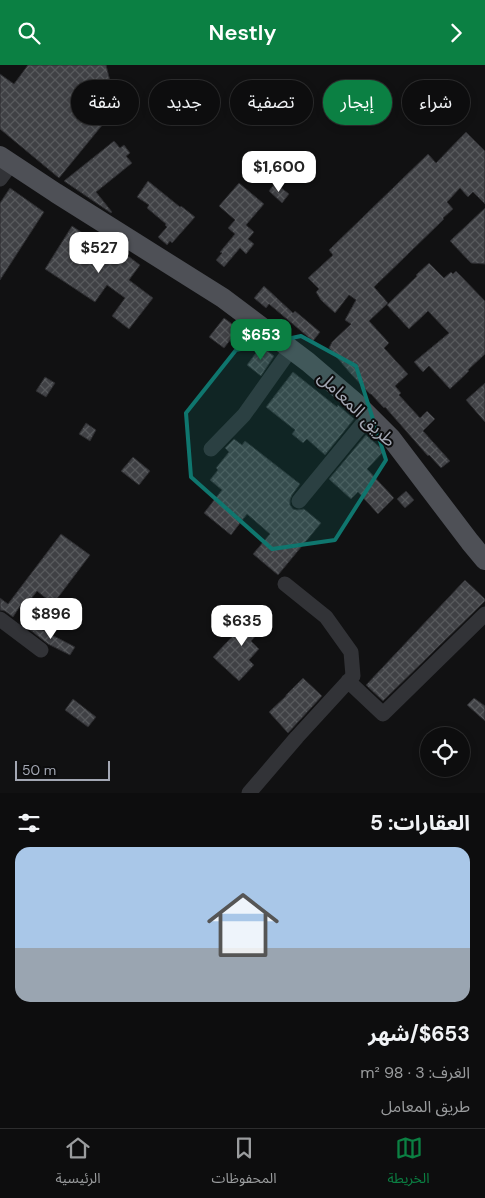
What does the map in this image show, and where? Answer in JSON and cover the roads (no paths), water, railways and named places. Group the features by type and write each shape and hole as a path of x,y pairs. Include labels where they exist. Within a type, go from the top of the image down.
{"main road":[{"name":"طريق المعامل","path":"4,166 223,298 322,374 391,438 485,560"}],"street":[{"path":"211,449 244,415 290,349"},
{"path":"299,501 369,416"},
{"path":"249,793 353,676 351,652 326,617 285,584"},
{"path":"348,681 383,714 485,614"},
{"path":"0,619 41,649"}]}
